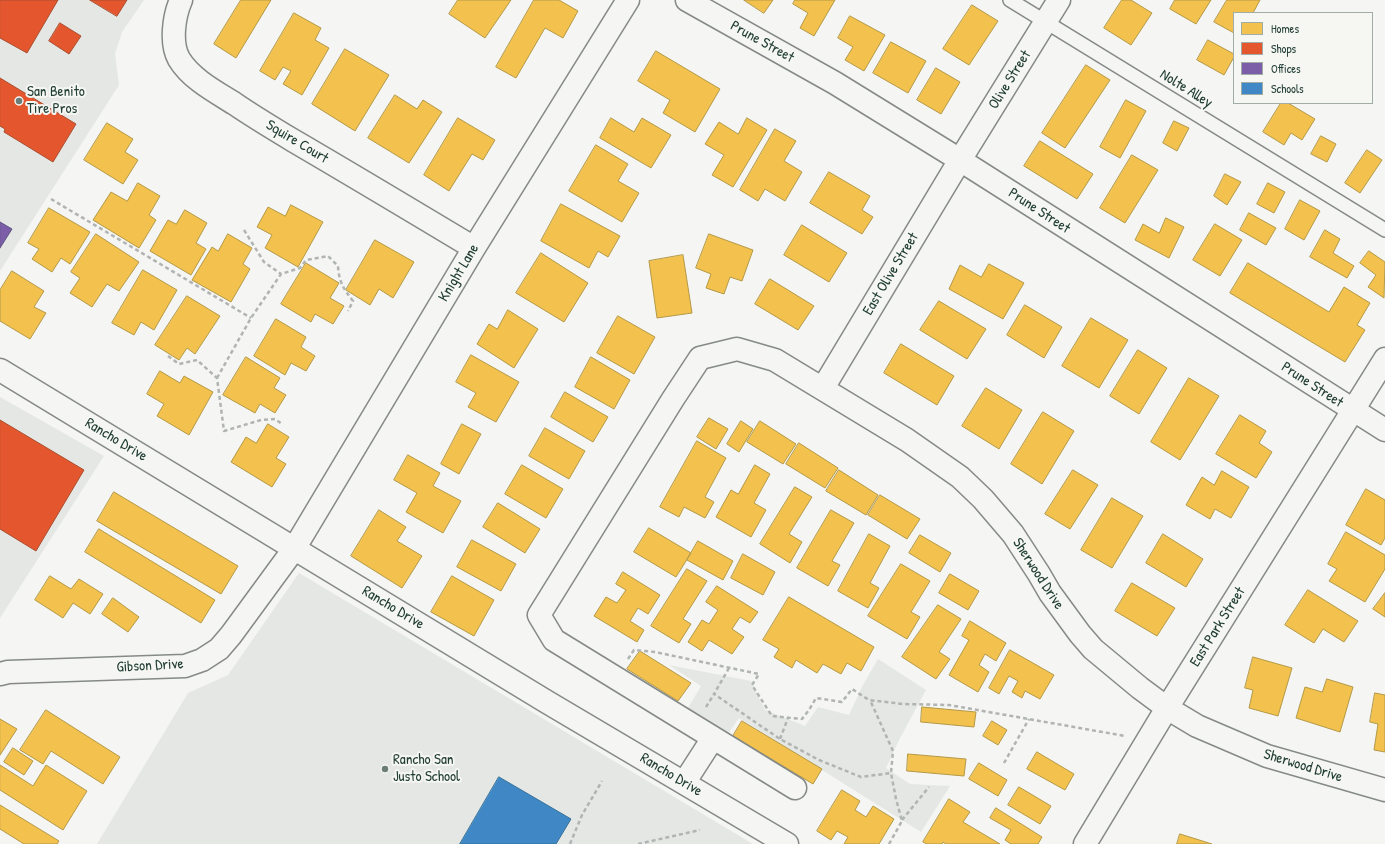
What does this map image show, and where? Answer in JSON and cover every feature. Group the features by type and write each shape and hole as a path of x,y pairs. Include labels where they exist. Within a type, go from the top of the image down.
{"street":[{"name":"Squire Court","path":"181,0 177,11 174,46 180,60 199,80 260,120 474,248"},
{"name":"Knight Lane","path":"294,549 474,248 628,0"},
{"name":"Prune Street","path":"688,0 835,83 960,160 1352,411 1385,430"},
{"name":"Olive Street","path":"960,160 1059,0"},
{"name":"East Olive Street","path":"822,388 960,160"},
{"name":"Sherwood Drive","path":"713,738 554,640 539,615 700,358 737,349 775,360 907,440 960,477 983,499 1012,534 1050,593 1093,649 1167,708 1197,726 1266,756 1385,790"},
{"name":"East Park Street","path":"1085,844 1167,708 1385,359"},
{"name":"Rancho Drive","path":"0,370 547,702 787,844"},
{"name":"Gibson Drive","path":"0,674 8,672 185,666 202,660 219,649 232,635 294,549"},
{"path":"684,783 713,738 795,788"}],"lane":[{"name":"Nolte Alley","path":"1010,0 1385,230"}],"path":[{"path":"51,199 252,318"},
{"path":"244,230 264,262 281,274"},
{"path":"282,424 275,419 261,420 224,431 217,378 252,318 281,274 300,268 306,260 328,256 338,266 342,288 353,301 348,311"},
{"path":"168,356 179,364 197,360 217,378"},
{"path":"626,663 634,650 655,652 759,674 752,685 772,716 802,719 816,698 842,702 852,689 869,700 903,704 949,705 1125,736"},
{"path":"729,668 714,694 780,739 818,760 861,777 891,772"},
{"path":"869,700 893,751 891,772 902,820"},
{"path":"780,739 788,718"},
{"path":"1004,762 1029,719"},
{"path":"570,844 582,815 602,781"},
{"path":"889,844 902,820 929,787"},
{"path":"638,844 700,830"}],"shaded area":[{"path":"0,0 144,0 122,32 115,54 119,85 0,271"},
{"path":"0,397 104,456 0,618"},
{"name":"Rancho San Justo School","path":"299,573 753,844 97,844 188,693 228,675"},
{"path":"878,659 926,690 900,738 886,768 910,784 950,786 921,832 739,718 727,735 688,708 701,686 669,665 751,681 765,710 805,726 818,707 849,715 863,685"},
{"path":"564,751 598,770 573,814 531,786 552,753"},
{"path":"611,780 683,826 600,844 578,844 588,819"},
{"path":"705,833 722,844 658,844"}],"building: Homes":[{"path":"241,0 271,0 236,58 214,44"},
{"path":"458,0 511,0 485,38 449,14"},
{"path":"534,0 559,0 578,11 563,38 545,28 516,78 496,67"},
{"path":"744,0 773,0 764,13"},
{"path":"795,0 835,0 814,36 800,28 808,13 793,4"},
{"path":"1122,0 1131,0 1152,13 1131,45 1104,28"},
{"path":"1175,0 1211,0 1196,24 1170,9"},
{"path":"1227,0 1260,0 1254,12 1233,12 1233,32 1214,22"},
{"path":"972,5 998,21 969,65 943,49"},
{"path":"294,13 321,28 315,40 329,48 302,95 283,84 291,71 283,67 275,80 260,71"},
{"path":"850,16 885,35 864,71 845,60 853,47 838,38"},
{"path":"1208,40 1233,53 1233,59 1224,75 1197,60"},
{"path":"891,42 926,61 908,93 873,73"},
{"path":"345,49 389,75 355,131 312,104"},
{"path":"656,51 720,89 695,132 663,113 670,100 638,81"},
{"path":"1086,65 1110,80 1065,148 1042,133"},
{"path":"936,68 960,82 941,114 917,100"},
{"path":"395,95 417,109 423,100 442,112 409,163 368,138"},
{"path":"1126,100 1146,111 1120,158 1100,147"},
{"path":"1280,104 1290,104 1315,119 1302,140 1291,133 1284,145 1263,132"},
{"path":"458,118 495,140 483,160 472,154 449,191 424,175"},
{"path":"611,118 634,132 642,118 671,135 651,168 600,138"},
{"path":"747,118 767,130 733,187 712,175 724,155 705,144 719,122 738,134"},
{"path":"1174,121 1189,128 1177,151 1163,143"},
{"path":"107,123 133,139 125,152 138,160 123,184 84,160"},
{"path":"775,129 796,141 784,161 802,172 785,201 765,189 758,201 740,190"},
{"path":"1321,136 1336,144 1327,162 1311,154"},
{"path":"1040,141 1093,174 1077,199 1024,166"},
{"path":"596,145 628,164 618,181 639,193 622,222 569,191"},
{"path":"1367,150 1382,160 1360,193 1345,183"},
{"path":"1132,155 1158,170 1125,223 1100,208"},
{"path":"829,172 870,196 862,210 873,217 862,234 810,203"},
{"path":"1225,174 1241,182 1227,205 1214,196"},
{"path":"138,183 160,196 149,215 156,220 139,248 93,220 111,192 127,201"},
{"path":"1268,183 1285,192 1274,213 1257,204"},
{"path":"1300,200 1320,211 1304,240 1285,229"},
{"path":"561,204 620,236 608,257 598,251 589,268 541,241"},
{"path":"291,205 323,222 298,267 265,248 272,235 257,227 268,207 285,216"},
{"path":"49,208 90,232 70,264 61,258 52,272 32,259 39,249 28,243"},
{"path":"185,210 207,223 196,243 206,249 191,275 150,251 168,220 176,224"},
{"path":"1249,213 1276,228 1266,245 1240,230"},
{"path":"1166,218 1184,227 1169,258 1135,240 1143,224 1159,233"},
{"path":"1215,224 1242,240 1220,276 1193,260"},
{"path":"802,225 847,253 829,282 784,255"},
{"path":"1325,230 1340,239 1333,253 1354,266 1347,278 1310,257"},
{"path":"96,234 139,262 119,291 107,284 92,307 70,293 80,278 71,272"},
{"path":"228,234 252,248 243,264 250,269 231,302 192,280 212,247 218,251"},
{"path":"709,234 753,250 742,281 730,277 724,294 706,288 711,274 696,268"},
{"path":"375,240 414,262 393,298 379,289 370,305 346,290"},
{"path":"1369,251 1385,262 1384,298 1368,287 1376,275 1360,263"},
{"path":"541,253 588,283 564,322 516,293"},
{"path":"683,255 692,313 657,318 649,261"},
{"path":"306,263 339,283 330,298 344,306 333,324 315,314 311,322 281,304"},
{"path":"1248,263 1329,312 1344,287 1370,303 1357,325 1365,330 1345,362 1230,293"},
{"path":"989,264 1024,283 1003,319 949,289 960,265 981,277"},
{"path":"143,270 177,290 154,330 141,322 134,335 112,323"},
{"path":"12,271 44,291 34,307 46,313 30,339 0,321 0,290"},
{"path":"770,279 814,306 798,330 755,304"},
{"path":"187,296 220,316 195,354 187,348 179,360 155,345"},
{"path":"939,301 986,329 967,359 920,330"},
{"path":"1025,305 1062,327 1044,358 1007,335"},
{"path":"508,310 538,329 514,368 477,344 489,324 497,329"},
{"path":"618,316 655,337 634,374 597,353"},
{"path":"1091,318 1128,340 1099,388 1062,366"},
{"path":"276,319 306,337 301,347 315,356 306,371 291,363 285,375 254,356"},
{"path":"901,344 954,376 937,405 884,373"},
{"path":"1138,350 1167,368 1139,414 1110,396"},
{"path":"471,355 519,382 496,422 468,407 476,393 456,382"},
{"path":"246,357 280,378 274,388 286,395 275,413 260,404 255,413 223,395"},
{"path":"591,357 630,380 614,409 575,387"},
{"path":"160,371 180,383 184,376 213,392 189,435 157,416 164,404 147,394"},
{"path":"1189,378 1219,396 1180,460 1151,442"},
{"path":"986,388 1022,410 999,449 962,426"},
{"path":"565,392 608,417 593,442 551,417"},
{"path":"1043,412 1074,431 1042,484 1011,464"},
{"path":"1240,415 1266,431 1259,443 1272,452 1256,478 1216,454"},
{"path":"709,418 728,429 716,449 697,437"},
{"path":"741,421 753,429 739,452 727,444"},
{"path":"760,421 796,444 783,464 747,442"},
{"path":"268,424 289,437 276,458 286,464 272,487 231,462 246,437 256,443"},
{"path":"462,424 481,434 459,474 441,464"},
{"path":"545,428 585,451 569,479 529,456"},
{"path":"697,441 726,458 705,497 714,502 705,518 684,507 679,517 660,507"},
{"path":"799,443 838,468 825,488 786,464"},
{"path":"408,455 440,473 433,486 461,501 443,533 406,512 417,493 394,480"},
{"path":"522,465 563,489 546,518 505,494"},
{"path":"755,465 770,474 754,503 766,510 751,537 716,517 731,490 738,494"},
{"path":"839,470 878,495 866,515 826,491"},
{"path":"1073,470 1098,485 1070,529 1045,514"},
{"path":"1222,471 1249,487 1231,518 1215,509 1210,519 1186,505 1202,477 1214,485"},
{"path":"795,487 812,497 789,534 802,542 790,563 760,544"},
{"path":"1366,489 1385,500 1385,538 1381,545 1346,525"},
{"path":"114,492 238,566 221,594 97,521"},
{"path":"880,495 920,519 907,539 868,515"},
{"path":"1112,498 1143,516 1112,568 1081,550"},
{"path":"498,503 540,529 525,553 483,527"},
{"path":"379,510 406,527 397,541 422,556 402,588 351,556"},
{"path":"831,510 854,523 832,561 840,565 828,586 797,568"},
{"path":"649,528 691,553 676,577 634,552"},
{"path":"99,529 215,600 201,623 85,552"},
{"path":"1346,532 1385,555 1385,569 1365,602 1329,581 1337,569 1328,564"},
{"path":"869,534 890,546 870,583 879,588 868,608 838,591"},
{"path":"1163,534 1203,559 1186,587 1146,563"},
{"path":"920,535 951,553 940,572 909,553"},
{"path":"472,540 516,564 501,591 457,567"},
{"path":"698,541 733,561 723,580 687,560"},
{"path":"743,554 775,572 763,595 731,578"},
{"path":"901,564 930,581 911,612 920,617 907,639 868,616"},
{"path":"687,569 707,581 683,619 691,624 679,643 651,626"},
{"path":"623,572 660,595 648,614 638,608 630,621 644,630 637,642 594,616 606,597 617,603 626,590 616,584"},
{"path":"950,574 979,591 968,610 939,593"},
{"path":"50,576 71,589 79,579 103,594 90,614 73,603 63,618 35,600"},
{"path":"452,576 494,600 474,636 431,612"},
{"path":"1132,583 1175,608 1157,636 1115,611"},
{"path":"717,586 758,612 750,623 740,617 732,629 744,637 732,654 709,640 702,651 688,642 702,620 709,624 718,610 706,602"},
{"path":"1308,590 1358,621 1344,642 1323,629 1314,643 1285,625"},
{"path":"1385,593 1385,617 1373,609"},
{"path":"789,597 874,647 861,671 847,663 841,674 823,664 817,673 796,660 792,668 774,657 779,649 763,640"},
{"path":"113,598 139,617 128,632 102,614"},
{"path":"938,605 961,619 939,652 950,659 936,679 902,657"},
{"path":"970,621 1006,643 996,661 985,654 979,665 989,672 978,692 949,675 969,640 962,636"},
{"path":"1010,650 1054,675 1040,699 1025,691 1022,698 1012,692 1018,681 1009,676 999,694 989,688"},
{"path":"640,651 691,683 678,701 627,669"},
{"path":"1253,657 1292,668 1278,716 1249,708 1253,690 1245,688"},
{"path":"1327,679 1353,687 1340,732 1296,718 1305,687 1322,692"},
{"path":"1375,693 1385,695 1385,752 1374,750 1378,724 1370,722"},
{"path":"922,707 976,712 974,727 921,722"},
{"path":"46,710 120,757 103,784 51,751 43,764 20,750"},
{"path":"0,719 17,729 0,755"},
{"path":"742,721 822,769 813,784 733,736"},
{"path":"992,721 1007,730 998,745 983,736"},
{"path":"13,748 33,761 24,775 4,762"},
{"path":"1037,752 1074,774 1065,790 1027,769"},
{"path":"908,754 966,759 964,776 907,771"},
{"path":"979,763 1007,780 998,796 969,779"},
{"path":"0,765 33,786 46,765 87,791 63,830 0,790"},
{"path":"1019,787 1051,806 1040,824 1008,805"},
{"path":"842,790 860,801 855,810 866,817 873,806 894,819 879,844 844,844 848,837 837,831 831,840 817,831"},
{"path":"949,799 970,812 963,822 1000,844 946,844 943,842 942,844 927,844 923,842"},
{"path":"0,805 59,841 57,844 24,844 0,829"},
{"path":"996,808 1042,837 1038,844 1011,844 1005,840 1011,830 990,818"},
{"path":"1180,834 1212,844 1177,844"}],"building: Shops":[{"path":"0,0 58,0 27,53 0,38"},
{"path":"90,0 127,0 117,16"},
{"path":"60,23 81,36 69,54 49,41"},
{"name":"San Benito Tire Pros","path":"0,78 76,124 53,162 4,132 5,129 0,126"},
{"path":"0,420 84,470 36,551 0,529"}],"building: Offices":[{"path":"0,222 12,229 0,248"}],"building: Schools":[{"path":"499,777 571,819 556,844 460,844"}],"place":[{"name":"San Benito Tire Pros","path":"19,101"},
{"name":"Rancho San Justo School","path":"385,769"}]}
